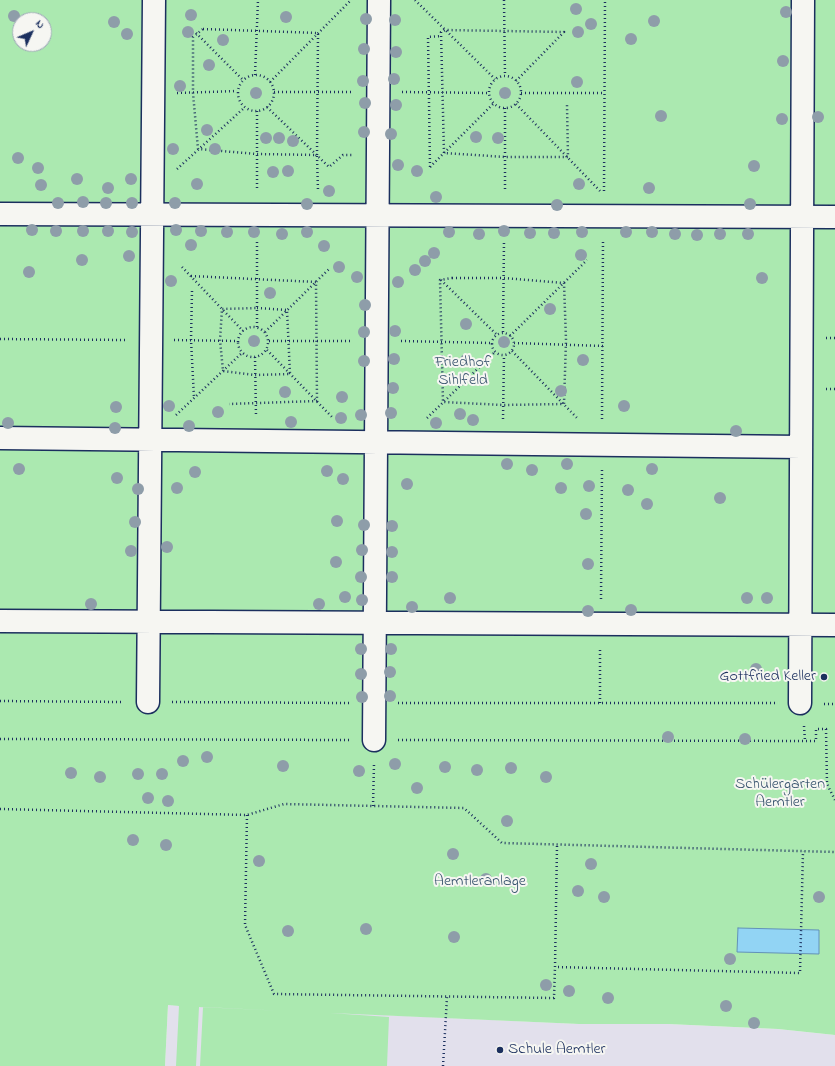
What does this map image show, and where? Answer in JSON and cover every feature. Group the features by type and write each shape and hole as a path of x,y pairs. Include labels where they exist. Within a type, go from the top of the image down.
{"lane":[{"path":"148,702 154,0"},
{"path":"374,740 375,622 366,442 378,215 379,0"},
{"path":"800,703 803,0"},
{"path":"0,214 835,216"},
{"path":"0,438 801,447"},
{"path":"0,620 835,625"}],"path":[{"path":"255,75 258,0"},
{"path":"270,82 351,0"},
{"path":"415,0 495,79"},
{"path":"504,0 505,76"},
{"path":"516,104 604,195 605,0"},
{"path":"198,149 193,93 193,37 196,33 203,29 318,33"},
{"path":"444,153 440,32 445,30 564,32 516,81"},
{"path":"196,33 243,80"},
{"path":"317,215 318,33"},
{"path":"441,36 428,37 430,167 493,104"},
{"path":"255,75 266,78 270,82 274,92 273,98 267,107 256,112 244,108 238,97 237,91 243,80 255,75"},
{"path":"505,76 516,81 519,85 521,93 516,104 505,108 493,104 489,97 489,89 495,79 505,76"},
{"path":"153,94 237,91"},
{"path":"521,93 605,93"},
{"path":"567,105 568,157"},
{"path":"267,107 329,167 343,155 378,155"},
{"path":"152,193 244,108"},
{"path":"505,108 506,196"},
{"path":"256,112 257,194"},
{"path":"198,149 257,154 317,156"},
{"path":"444,153 505,157 568,157"},
{"path":"600,703 604,216"},
{"path":"257,237 257,327"},
{"path":"503,332 504,240"},
{"path":"510,336 587,260"},
{"path":"182,267 243,331"},
{"path":"265,332 330,268"},
{"path":"191,276 316,282"},
{"path":"440,280 504,278 564,283"},
{"path":"440,280 496,334"},
{"path":"440,280 443,402"},
{"path":"316,282 317,401"},
{"path":"564,283 566,343 564,404"},
{"path":"192,291 191,340 194,398"},
{"path":"222,309 257,308 287,310"},
{"path":"222,309 220,340 223,371"},
{"path":"287,310 290,374"},
{"path":"252,327 257,327 265,332 269,340 266,350 259,356 255,357 249,357 243,352 238,341 243,331 252,327"},
{"path":"503,332 510,336 514,342 512,351 504,355 495,352 491,343 496,334 503,332"},
{"path":"0,339 238,341"},
{"path":"514,342 566,343 602,346"},
{"path":"266,350 317,401 366,442"},
{"path":"512,351 602,444"},
{"path":"150,440 243,352"},
{"path":"402,442 495,352"},
{"path":"504,355 504,443"},
{"path":"255,357 256,440"},
{"path":"223,371 255,375 290,374"},
{"path":"230,404 317,401"},
{"path":"443,402 503,405 564,404"},
{"path":"0,739 816,741 816,729 826,730 827,784 835,800"},
{"path":"373,806 374,740"},
{"path":"0,809 247,815 284,804 464,808 502,844 835,852"},
{"path":"247,815 245,925 274,994 446,998 554,998 558,846"},
{"path":"555,967 800,973 803,851"},
{"path":"443,1066 446,998"}],"shaded area":[{"name":"Schule Aemtler","path":"168,1005 579,1024 668,1024 778,1029 835,1035 835,1066 165,1066"}],"green space":[{"name":"Friedhof Sihlfeld","path":"0,0 835,0 835,1035 778,1029 668,1024 579,1024 330,1013 389,1017 387,1066 200,1066 203,1007 199,1007 196,1066 176,1066 179,1006 168,1005 165,1066 0,1066"}],"water":[{"path":"738,928 819,930 819,954 737,952"}],"place":[{"name":"Gottfried Keller","path":"824,677"},
{"name":"Schule Aemtler","path":"500,1050"}],"park label":[{"name":"Schülergarten Aemtler","path":"780,794"},
{"name":"Aemtleranlage","path":"480,882"}]}
